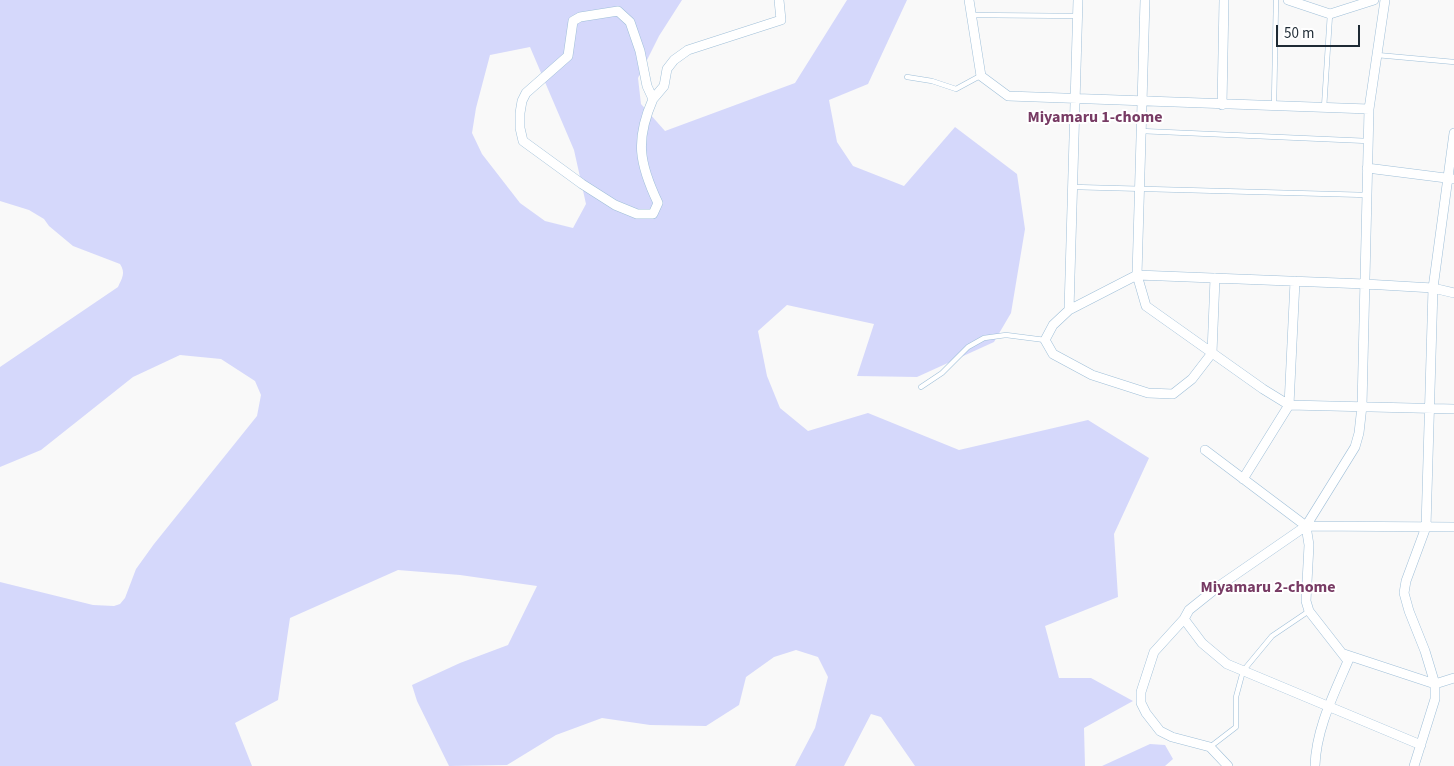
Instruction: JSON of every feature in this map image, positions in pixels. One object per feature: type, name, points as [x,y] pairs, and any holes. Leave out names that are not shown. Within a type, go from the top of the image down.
[{"type":"street","points":[[654,99],[646,86],[640,51],[630,22],[618,11],[580,17],[573,21],[568,56],[526,93],[522,101],[520,128],[523,142],[615,205],[637,214],[653,214],[658,203],[645,171],[640,151],[646,116],[654,99],[664,86],[668,69],[674,60],[688,50],[781,20],[779,0]]},
{"type":"street","points":[[968,0],[981,76],[1008,96],[1369,109]]},
{"type":"street","points":[[1069,310],[1078,0]]},
{"type":"street","points":[[1145,0],[1137,275],[1146,306],[1263,389],[1289,405],[1454,410]]},
{"type":"street","points":[[1222,105],[1224,0]]},
{"type":"street","points":[[1288,0],[1330,14],[1374,0]]},
{"type":"street","points":[[1227,766],[1210,747],[1172,737],[1160,731],[1141,703],[1141,692],[1154,652],[1190,610],[1218,586],[1306,526],[1355,448],[1362,406],[1369,109],[1385,0]]},
{"type":"street","points":[[1414,766],[1435,699],[1436,684],[1404,593],[1406,581],[1426,527],[1432,288],[1451,179],[1454,133]]},
{"type":"street","points":[[1368,168],[1451,179]]},
{"type":"street","points":[[1215,278],[1212,353],[1192,380],[1173,394],[1148,393],[1092,375],[1053,354],[1045,340],[1053,325],[1069,310],[1137,275],[1295,281],[1365,284],[1432,288],[1454,293]]},
{"type":"street","points":[[1243,478],[1289,405],[1295,281]]},
{"type":"street","points":[[1205,450],[1306,526],[1454,527]]},
{"type":"street","points":[[1306,526],[1309,545],[1306,601],[1309,611],[1348,661],[1329,707],[1316,746],[1315,766]]},
{"type":"street","points":[[1184,619],[1202,643],[1227,664],[1422,745]]},
{"type":"street","points":[[1344,654],[1436,684],[1454,678]]},
{"type":"lane","points":[[1274,106],[1276,0]]},
{"type":"lane","points":[[1324,108],[1330,14]]},
{"type":"lane","points":[[971,15],[1077,16]]},
{"type":"lane","points":[[1377,55],[1454,62]]},
{"type":"lane","points":[[906,78],[932,81],[956,89],[981,76]]},
{"type":"lane","points":[[1141,131],[1368,140]]},
{"type":"lane","points":[[1073,187],[1367,195]]},
{"type":"lane","points":[[921,387],[942,373],[968,347],[984,338],[1006,335],[1045,340]]},
{"type":"lane","points":[[1210,747],[1236,727],[1236,697],[1243,670],[1272,636],[1309,611]]},
{"type":"shaded area","points":[[0,0],[682,0],[659,36],[638,78],[641,104],[665,131],[795,83],[847,0],[907,0],[868,84],[829,100],[837,142],[853,166],[904,186],[955,127],[1017,174],[1025,229],[1011,313],[994,342],[917,377],[857,376],[874,324],[787,305],[758,331],[767,376],[780,408],[808,431],[868,413],[959,450],[1088,420],[1149,458],[1114,534],[1118,597],[1045,626],[1059,678],[1091,678],[1133,701],[1084,728],[1085,766],[915,766],[881,717],[871,714],[844,766],[795,766],[815,728],[828,677],[818,657],[796,650],[774,657],[746,677],[739,705],[706,726],[650,725],[602,718],[556,735],[507,765],[449,766],[417,701],[412,685],[460,663],[508,645],[537,586],[460,575],[398,570],[290,618],[278,700],[235,723],[252,766],[0,766],[0,582],[93,605],[114,606],[120,604],[125,598],[136,569],[154,544],[257,416],[261,395],[255,381],[221,359],[180,355],[133,377],[41,450],[0,467],[0,367],[118,287],[123,273],[120,264],[73,246],[49,226],[44,219],[29,210],[0,201]],"holes":[[[530,47],[574,150],[586,204],[573,228],[545,221],[520,203],[482,154],[472,133],[476,108],[490,55]]]},
{"type":"shaded area","points":[[1150,744],[1165,745],[1173,759],[1165,766],[1102,766]]},
{"type":"district","name":"Miyamaru 1-chome","points":[[1095,118]]},
{"type":"district","name":"Miyamaru 2-chome","points":[[1268,588]]}]
